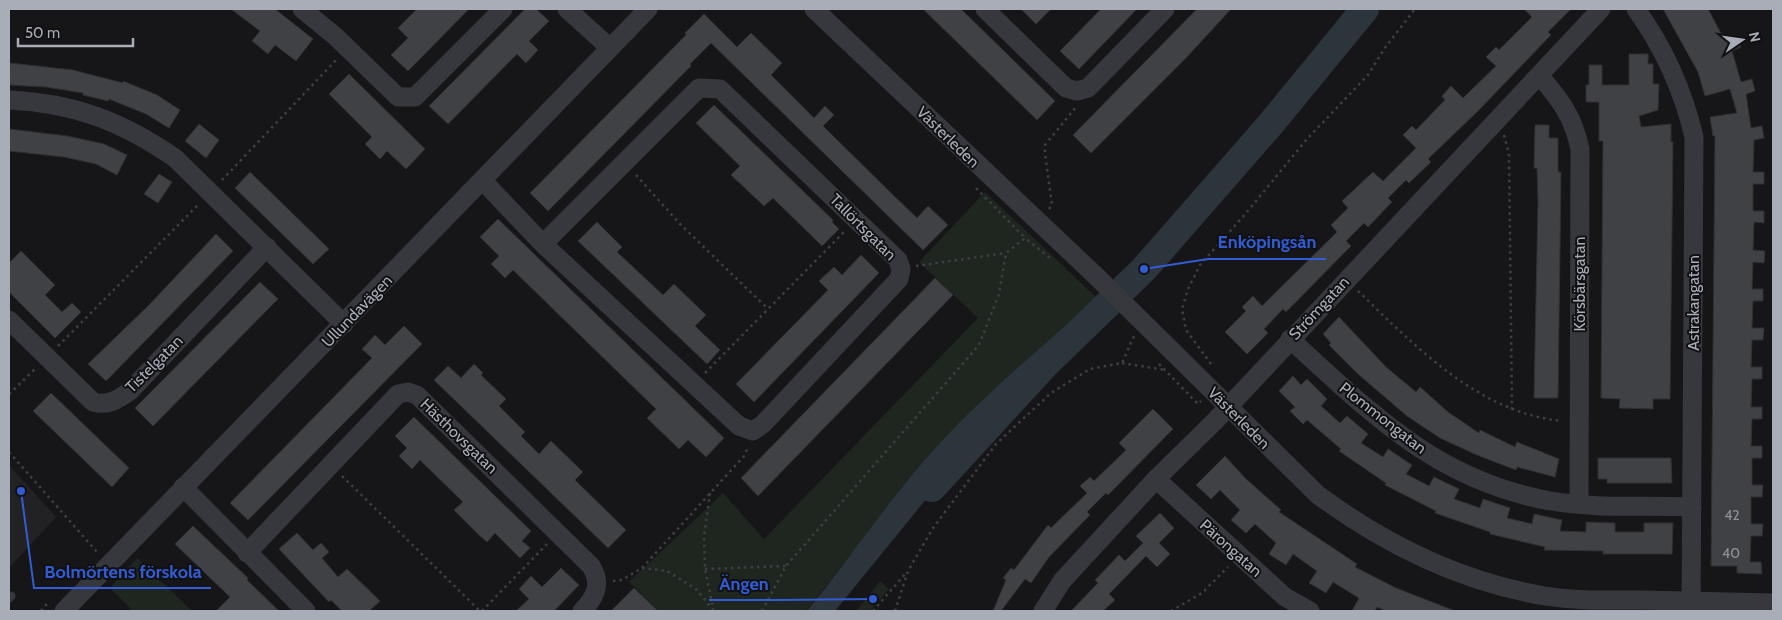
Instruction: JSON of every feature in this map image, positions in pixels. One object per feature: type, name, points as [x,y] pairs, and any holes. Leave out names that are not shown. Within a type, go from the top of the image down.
[{"type":"street","points":[[302,9],[335,36],[398,97],[406,98],[414,97],[503,9]]},
{"type":"street","points":[[567,9],[610,48]]},
{"type":"street","name":"Ullundavägen","points":[[64,611],[648,9]]},
{"type":"street","name":"Västerleden","points":[[814,9],[1097,277],[1318,495],[1383,539],[1452,571],[1500,586],[1546,596],[1691,606],[1773,604]]},
{"type":"street","points":[[985,9],[1066,88],[1077,91],[1088,88],[1165,9]]},
{"type":"street","name":"Strömgatan","points":[[1043,611],[1062,581],[1156,479],[1228,407],[1601,9]]},
{"type":"street","name":"Astrakangatan","points":[[1636,9],[1677,77],[1694,137],[1691,606]]},
{"type":"street","name":"Körsbärsgatan","points":[[1540,76],[1567,109],[1576,130],[1580,149],[1578,504]]},
{"type":"street","name":"Tallörtsgatan","points":[[543,244],[699,88],[720,89],[898,260],[901,269],[898,279],[763,424],[753,431]]},
{"type":"street","points":[[9,100],[42,102],[78,109],[110,121],[146,138],[175,158],[344,324]]},
{"type":"street","points":[[483,181],[543,244],[739,426],[753,431]]},
{"type":"street","name":"Tistelgatan","points":[[9,320],[93,402],[104,404],[114,402],[130,390],[267,247]]},
{"type":"street","name":"Plommongatan","points":[[1290,339],[1372,414],[1413,446],[1487,483],[1521,494],[1578,504],[1692,507]]},
{"type":"street","name":"Hästhovsgatan","points":[[247,552],[398,394],[408,392],[417,395],[591,566],[596,574],[597,584]]},
{"type":"street","name":"Pärongatan","points":[[1156,479],[1239,554],[1285,604],[1310,611]]},
{"type":"street","points":[[183,487],[306,611]]},
{"type":"street","points":[[582,611],[592,601],[596,593],[597,584]]},
{"type":"path","points":[[1214,368],[1194,342],[1184,322],[1182,309],[1188,289],[1200,265],[1248,212],[1295,153],[1368,75],[1384,49],[1415,9]]},
{"type":"path","points":[[901,269],[930,263],[1006,253],[1025,238],[1052,205],[1045,145],[1076,107],[1077,91]]},
{"type":"path","points":[[1496,122],[1506,139],[1509,154],[1512,410]]},
{"type":"path","points":[[624,162],[681,226],[768,309]]},
{"type":"path","points":[[694,384],[856,219]]},
{"type":"path","points":[[1025,238],[1054,261]]},
{"type":"path","points":[[762,611],[786,566],[979,345],[999,294],[1006,253]]},
{"type":"path","points":[[1346,280],[1418,350],[1481,393],[1512,410],[1536,418],[1579,423]]},
{"type":"path","points":[[1122,363],[1134,335],[1140,342]]},
{"type":"path","points":[[9,394],[47,357]]},
{"type":"path","points":[[873,611],[908,571],[933,528],[996,444],[1051,393],[1090,369],[1122,363],[1164,370]]},
{"type":"path","points":[[1158,363],[1198,404],[1212,391]]},
{"type":"path","points":[[597,584],[622,580],[642,568],[745,455],[753,431]]},
{"type":"path","points":[[9,452],[98,552]]},
{"type":"path","points":[[331,465],[481,611],[557,533]]},
{"type":"path","points":[[711,491],[704,536],[705,569],[714,609]]},
{"type":"path","points":[[1171,611],[1202,593],[1217,580],[1239,554]]},
{"type":"path","points":[[705,569],[786,566]]},
{"type":"path","points":[[642,568],[667,571],[696,589],[714,609]]},
{"type":"path","points":[[895,611],[908,571]]},
{"type":"shaded area","points":[[985,192],[1097,298],[968,424],[889,508],[806,611],[659,611],[629,582],[723,493],[764,539],[978,318],[919,262]]},
{"type":"shaded area","points":[[1091,303],[1103,314],[1003,405],[835,611],[807,611],[893,499],[942,441],[1004,380]]},
{"type":"shaded area","points":[[9,465],[56,517],[9,568]]},
{"type":"shaded area","points":[[137,558],[192,611],[133,611],[110,588]]},
{"type":"shaded area","points":[[880,581],[889,589],[870,611],[857,610]]},
{"type":"building","points":[[231,9],[275,9],[313,39],[296,61],[275,45],[268,54],[252,41],[260,31]]},
{"type":"building","points":[[417,9],[469,9],[408,71],[391,55],[408,38],[398,28]]},
{"type":"building","points":[[525,9],[536,9],[549,21],[529,41],[538,50],[526,63],[517,54],[448,124],[429,106]]},
{"type":"building","points":[[923,9],[961,9],[1055,101],[1037,120]]},
{"type":"building","points":[[1021,9],[1051,9],[1036,24]]},
{"type":"building","points":[[1101,9],[1137,9],[1079,69],[1060,51]]},
{"type":"building","points":[[1197,9],[1231,9],[1186,58],[1091,153],[1073,135]]},
{"type":"building","points":[[1524,9],[1571,9],[1548,32],[1551,35],[1478,111],[1428,159],[1431,162],[1409,183],[1406,180],[1388,198],[1392,202],[1368,227],[1364,223],[1346,241],[1351,246],[1286,312],[1283,309],[1264,329],[1268,333],[1247,354],[1225,332],[1246,311],[1242,307],[1253,296],[1262,306],[1337,232],[1331,225],[1348,208],[1342,201],[1373,172],[1383,181],[1416,148],[1403,135],[1412,126],[1416,130],[1445,100],[1442,96],[1451,86],[1463,98],[1496,66],[1486,57],[1496,47],[1499,50],[1532,17]]},
{"type":"building","points":[[1663,9],[1708,9],[1725,41],[1735,36],[1741,47],[1732,51],[1741,82],[1752,79],[1755,91],[1746,94],[1751,128],[1762,126],[1764,138],[1754,140],[1753,172],[1764,172],[1764,184],[1753,184],[1753,211],[1764,211],[1764,223],[1754,222],[1753,250],[1765,251],[1764,263],[1753,262],[1752,289],[1763,289],[1763,301],[1753,301],[1752,328],[1764,328],[1763,340],[1752,340],[1751,367],[1762,367],[1762,379],[1752,379],[1751,407],[1762,407],[1762,419],[1752,419],[1751,446],[1762,446],[1762,458],[1752,458],[1752,485],[1763,485],[1762,497],[1751,497],[1751,524],[1763,524],[1762,536],[1751,536],[1750,562],[1761,562],[1762,574],[1737,573],[1737,566],[1711,566],[1715,136],[1713,136],[1710,117],[1737,113],[1730,89],[1705,96],[1698,72]]},
{"type":"building","points":[[704,14],[737,47],[751,33],[782,63],[771,75],[814,118],[825,106],[834,115],[823,126],[890,192],[917,218],[928,206],[948,225],[923,250],[711,43],[690,64],[691,66],[548,211],[530,193],[686,35],[685,33]]},
{"type":"building","points":[[1629,54],[1648,54],[1648,64],[1653,64],[1653,84],[1659,84],[1658,110],[1639,116],[1641,127],[1671,124],[1671,142],[1673,142],[1670,399],[1653,399],[1653,409],[1619,408],[1620,399],[1601,398],[1603,141],[1599,141],[1599,102],[1586,102],[1586,85],[1589,85],[1589,65],[1602,65],[1602,85],[1629,85]]},
{"type":"building","points":[[10,63],[73,70],[123,83],[123,81],[157,95],[180,110],[169,128],[146,114],[109,99],[108,101],[83,95],[83,93],[46,87],[9,85]]},
{"type":"building","points":[[349,74],[425,149],[406,169],[387,151],[380,159],[365,144],[372,137],[329,94]]},
{"type":"building","points":[[714,105],[833,220],[832,222],[839,229],[822,246],[773,198],[764,206],[731,175],[740,166],[696,123]]},
{"type":"building","points":[[199,124],[219,140],[206,158],[185,141]]},
{"type":"building","points":[[1535,125],[1549,125],[1549,138],[1558,138],[1558,172],[1561,172],[1558,398],[1534,398],[1538,201],[1537,168],[1534,168]]},
{"type":"building","points":[[9,129],[67,136],[104,144],[127,155],[117,175],[96,164],[64,157],[9,151]]},
{"type":"building","points":[[250,172],[329,249],[313,264],[235,188]]},
{"type":"building","points":[[159,174],[172,182],[158,203],[144,194]]},
{"type":"building","points":[[498,219],[724,438],[706,457],[688,440],[679,449],[647,418],[656,409],[513,270],[505,278],[491,264],[499,256],[480,237]]},
{"type":"building","points":[[597,222],[622,247],[617,252],[663,295],[674,284],[706,315],[695,326],[720,350],[707,364],[578,241]]},
{"type":"building","points":[[216,234],[233,251],[106,381],[88,364],[149,305]]},
{"type":"building","points":[[21,251],[55,285],[45,295],[62,312],[72,303],[81,312],[55,338],[9,292],[9,263]]},
{"type":"building","points":[[861,255],[879,273],[754,402],[736,384],[828,290],[819,281],[834,267],[842,275]]},
{"type":"building","points":[[935,278],[953,295],[758,496],[741,478]]},
{"type":"building","points":[[260,282],[278,299],[153,426],[135,408]]},
{"type":"building","points":[[1339,317],[1386,367],[1416,392],[1420,387],[1448,412],[1479,433],[1480,430],[1515,447],[1517,442],[1559,459],[1555,477],[1517,467],[1516,470],[1477,455],[1440,438],[1407,416],[1358,374],[1329,345],[1331,343],[1323,334]]},
{"type":"building","points":[[404,326],[422,344],[248,520],[230,503],[372,358],[362,349],[375,335],[385,345]]},
{"type":"building","points":[[474,364],[483,373],[481,375],[506,399],[499,406],[525,432],[521,436],[539,454],[551,441],[583,472],[575,480],[626,530],[608,548],[434,380],[448,366],[461,378]]},
{"type":"building","points":[[1293,376],[1301,385],[1307,379],[1327,399],[1321,406],[1340,423],[1347,416],[1368,434],[1361,443],[1383,457],[1388,449],[1412,465],[1406,474],[1429,486],[1434,477],[1459,489],[1454,499],[1480,508],[1483,499],[1510,508],[1507,518],[1532,524],[1534,514],[1562,520],[1560,531],[1586,532],[1586,522],[1615,523],[1615,532],[1644,532],[1644,523],[1673,523],[1672,554],[1603,554],[1603,551],[1544,550],[1545,547],[1490,534],[1490,532],[1435,513],[1436,511],[1385,485],[1386,483],[1339,451],[1341,449],[1307,420],[1303,424],[1290,411],[1295,407],[1279,391]]},
{"type":"building","points":[[51,393],[129,468],[112,487],[33,411]]},
{"type":"building","points":[[1153,409],[1173,429],[1108,495],[1106,493],[1087,512],[1090,515],[1049,557],[1031,583],[1025,579],[1001,611],[993,611],[1006,580],[1003,578],[1011,568],[1014,570],[1048,525],[1051,528],[1087,493],[1080,486],[1090,477],[1094,481],[1126,450],[1119,443]]},
{"type":"building","points":[[414,417],[531,531],[522,541],[530,548],[520,558],[495,533],[487,542],[479,535],[454,510],[463,502],[420,460],[412,469],[399,456],[407,448],[395,436]]},
{"type":"building","points":[[1225,456],[1245,478],[1281,510],[1279,512],[1357,564],[1355,567],[1396,588],[1455,611],[1386,611],[1377,607],[1375,611],[1352,611],[1359,598],[1333,582],[1326,593],[1309,583],[1317,571],[1293,554],[1286,565],[1269,554],[1276,543],[1255,524],[1246,533],[1231,520],[1240,510],[1220,490],[1211,499],[1196,485]]},
{"type":"building","points":[[1598,458],[1671,458],[1672,483],[1607,483],[1607,479],[1598,479]]},
{"type":"building","points":[[1160,513],[1174,528],[1159,543],[1170,554],[1157,567],[1146,556],[1109,594],[1115,600],[1103,611],[1071,611],[1098,583],[1095,580],[1119,555],[1125,561],[1143,543],[1136,536]]},
{"type":"building","points":[[193,526],[248,578],[247,580],[279,611],[216,611],[230,597],[175,544]]},
{"type":"building","points":[[297,533],[313,550],[321,543],[329,552],[322,558],[338,577],[347,569],[380,601],[369,611],[342,611],[331,600],[329,602],[279,549]]},
{"type":"building","points":[[561,568],[579,585],[554,611],[516,611],[529,599],[519,589],[531,576],[542,587]]},
{"type":"building","points":[[634,588],[658,611],[611,611]]},
{"type":"waterway","points":[[932,488],[1044,366],[1144,269],[1269,126],[1365,9]]},
{"type":"place","name":"Enköpingsån","points":[[1144,269]]},
{"type":"place","name":"Bolmörtens förskola","points":[[21,491]]},
{"type":"place","name":"Ängen","points":[[873,599]]}]
